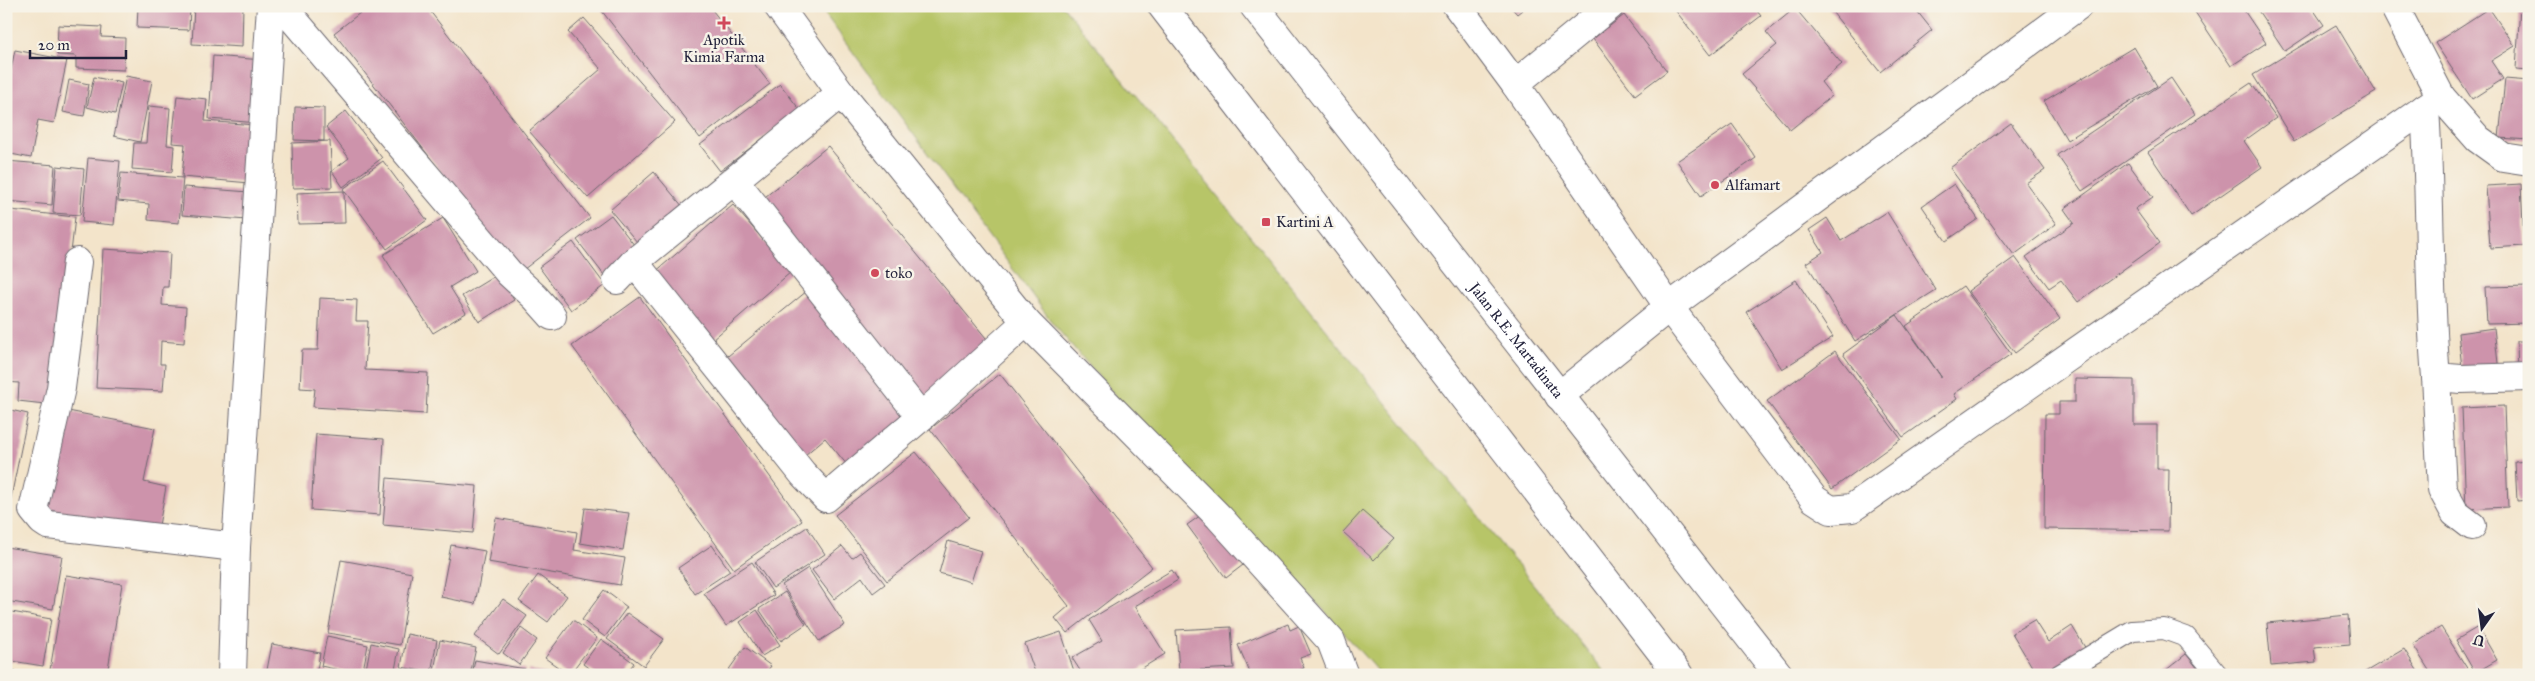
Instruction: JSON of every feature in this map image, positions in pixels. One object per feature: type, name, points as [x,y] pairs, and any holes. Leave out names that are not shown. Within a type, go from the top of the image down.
[{"type":"main road","points":[[232,675],[236,547],[271,6]]},
{"type":"main road","points":[[282,6],[509,273],[552,316]]},
{"type":"main road","points":[[778,6],[841,93],[1026,322],[1219,517],[1331,641],[1344,675]]},
{"type":"main road","points":[[1162,6],[1679,675]]},
{"type":"main road","name":"Jalan R.E. Martadinata","points":[[1254,6],[1779,675]]},
{"type":"main road","points":[[1457,6],[1515,84],[1669,308],[1814,499],[1832,510],[1852,508],[2433,103]]},
{"type":"main road","points":[[1515,84],[1610,6]]},
{"type":"main road","points":[[1559,396],[1669,308],[2078,6]]},
{"type":"main road","points":[[2400,8],[2433,103],[2429,168],[2431,320],[2442,489],[2455,513],[2472,526]]},
{"type":"main road","points":[[841,93],[626,271],[826,498],[921,417],[1026,322]]},
{"type":"main road","points":[[2433,103],[2502,157],[2529,161]]},
{"type":"main road","points":[[735,181],[921,417]]},
{"type":"main road","points":[[77,262],[61,388],[33,510],[48,525],[236,547]]},
{"type":"main road","points":[[2436,376],[2462,379],[2529,377]]},
{"type":"lane","points":[[2059,675],[2132,631],[2164,629],[2186,637],[2218,675]]},
{"type":"green space","points":[[819,6],[1063,6],[1607,675],[1385,675],[1379,673],[1322,608],[1133,416],[1054,325]]},
{"type":"building","points":[[138,6],[190,6],[189,30],[137,28]]},
{"type":"building","points":[[194,6],[243,6],[242,47],[192,44]]},
{"type":"building","points":[[369,6],[426,6],[590,218],[519,273],[334,33]]},
{"type":"building","points":[[598,6],[709,6],[770,84],[700,138]]},
{"type":"building","points":[[1510,6],[1527,6],[1517,14]]},
{"type":"building","points":[[1672,6],[1753,6],[1761,16],[1710,55]]},
{"type":"building","points":[[1831,6],[1913,6],[1932,30],[1880,72],[1829,8]]},
{"type":"building","points":[[2191,6],[2241,6],[2266,43],[2231,66]]},
{"type":"building","points":[[2255,6],[2311,6],[2324,25],[2285,51]]},
{"type":"building","points":[[2520,6],[2529,6],[2529,70],[2516,69]]},
{"type":"building","points":[[1795,8],[1842,64],[1821,82],[1832,96],[1790,130],[1742,74],[1777,45],[1766,32]]},
{"type":"building","points":[[2489,8],[2515,46],[2491,61],[2503,79],[2472,99],[2435,43]]},
{"type":"building","points":[[1624,15],[1667,71],[1635,95],[1593,39]]},
{"type":"building","points":[[584,18],[675,122],[588,198],[529,131],[601,69],[568,32]]},
{"type":"building","points":[[58,25],[102,27],[101,37],[125,38],[124,70],[76,68],[76,56],[57,55]]},
{"type":"building","points":[[2336,25],[2376,92],[2294,142],[2253,75]]},
{"type":"building","points":[[2134,47],[2157,86],[2067,140],[2044,101]]},
{"type":"building","points":[[15,50],[67,60],[54,123],[38,120],[31,158],[6,153],[6,93]]},
{"type":"building","points":[[213,56],[263,60],[259,123],[209,119]]},
{"type":"building","points":[[126,76],[152,81],[140,142],[114,136]]},
{"type":"building","points":[[94,77],[122,83],[115,114],[87,107]]},
{"type":"building","points":[[2171,78],[2195,114],[2082,191],[2057,155]]},
{"type":"building","points":[[2505,79],[2529,81],[2529,140],[2499,138]]},
{"type":"building","points":[[69,80],[89,84],[84,116],[63,112]]},
{"type":"building","points":[[2251,83],[2276,118],[2244,141],[2262,167],[2191,216],[2148,152]]},
{"type":"building","points":[[780,84],[800,110],[720,171],[700,145]]},
{"type":"building","points":[[177,96],[207,99],[205,121],[255,125],[250,183],[182,177],[185,144],[172,143]]},
{"type":"building","points":[[149,106],[170,108],[167,145],[174,146],[172,172],[132,169],[134,143],[146,143]]},
{"type":"building","points":[[295,107],[324,108],[324,141],[294,140]]},
{"type":"building","points":[[346,111],[382,158],[343,187],[332,171],[349,158],[326,127]]},
{"type":"building","points":[[2011,123],[2045,170],[2026,183],[2056,224],[2014,255],[1950,168]]},
{"type":"building","points":[[1732,124],[1756,158],[1701,196],[1677,161]]},
{"type":"building","points":[[330,141],[332,187],[293,188],[292,143]]},
{"type":"building","name":"toko","points":[[828,146],[991,344],[922,399],[760,201]]},
{"type":"building","points":[[88,158],[120,161],[114,225],[82,222]]},
{"type":"building","points":[[6,161],[55,165],[52,205],[6,201]]},
{"type":"building","points":[[383,161],[427,220],[387,249],[343,189]]},
{"type":"building","points":[[2128,163],[2153,197],[2135,209],[2160,243],[2078,302],[2061,280],[2049,288],[2026,257],[2074,223],[2064,209]]},
{"type":"building","points":[[57,166],[84,169],[80,215],[53,213]]},
{"type":"building","points":[[654,172],[688,213],[643,249],[610,210]]},
{"type":"building","points":[[121,173],[183,178],[179,223],[148,220],[149,204],[118,201]]},
{"type":"building","points":[[1954,184],[1978,219],[1946,241],[1922,206]]},
{"type":"building","points":[[2521,184],[2524,246],[2490,248],[2486,186]]},
{"type":"building","points":[[184,187],[249,192],[247,220],[182,215]]},
{"type":"building","points":[[344,191],[345,223],[298,224],[297,193]]},
{"type":"building","points":[[733,205],[791,272],[712,340],[654,273]]},
{"type":"building","points":[[11,210],[75,217],[54,405],[18,401],[19,383],[6,382],[6,250]]},
{"type":"building","points":[[1887,212],[1936,290],[1855,341],[1806,263],[1823,252],[1809,230],[1827,218],[1841,241]]},
{"type":"building","points":[[611,215],[638,250],[604,275],[577,240]]},
{"type":"building","points":[[443,218],[476,271],[450,287],[466,313],[433,333],[383,255]]},
{"type":"building","points":[[573,242],[605,285],[571,310],[539,267]]},
{"type":"building","points":[[103,249],[170,253],[168,287],[163,287],[162,305],[186,307],[184,343],[161,341],[160,364],[165,364],[163,391],[96,388]]},
{"type":"building","points":[[2015,257],[2060,319],[2015,353],[1968,291]]},
{"type":"building","points":[[498,274],[514,300],[479,322],[462,296]]},
{"type":"building","points":[[1796,280],[1833,337],[1782,369],[1746,312]]},
{"type":"building","points":[[1963,286],[2011,354],[1954,394],[1957,399],[1903,437],[1843,354],[1897,315],[1942,378],[1906,326]]},
{"type":"building","points":[[2529,286],[2529,323],[2487,324],[2485,287]]},
{"type":"building","points":[[807,291],[911,414],[848,466],[825,438],[798,461],[717,365]]},
{"type":"building","points":[[640,297],[802,521],[734,569],[572,346]]},
{"type":"building","points":[[320,298],[357,300],[356,321],[368,321],[365,370],[428,373],[426,414],[313,407],[315,389],[300,388],[302,350],[318,350]]},
{"type":"building","points":[[2494,328],[2499,372],[2463,376],[2458,333]]},
{"type":"building","points":[[2517,341],[2529,341],[2529,374],[2518,375]]},
{"type":"building","points":[[1835,351],[1901,439],[1832,489],[1767,401]]},
{"type":"building","points":[[1000,374],[1152,567],[1067,633],[1055,618],[1069,606],[930,429]]},
{"type":"building","points":[[2075,379],[2134,380],[2134,425],[2157,425],[2157,469],[2169,469],[2168,531],[2044,529],[2045,414],[2059,414],[2059,402],[2075,402]]},
{"type":"building","points":[[2504,406],[2508,507],[2466,509],[2462,408]]},
{"type":"building","points":[[6,409],[28,414],[7,517],[6,517]]},
{"type":"building","points":[[58,409],[155,428],[144,482],[166,487],[158,531],[38,508]]},
{"type":"building","points":[[316,434],[384,439],[380,515],[311,510]]},
{"type":"building","points":[[916,452],[969,517],[887,581],[835,515]]},
{"type":"building","points":[[2529,461],[2529,500],[2517,501],[2515,462]]},
{"type":"building","points":[[387,478],[477,486],[473,533],[383,525]]},
{"type":"building","points":[[585,508],[629,513],[623,550],[580,543]]},
{"type":"building","points":[[1362,511],[1394,539],[1374,560],[1343,532]]},
{"type":"building","points":[[1204,513],[1243,565],[1226,578],[1187,525]]},
{"type":"building","points":[[496,518],[577,532],[574,550],[625,558],[620,585],[488,562]]},
{"type":"building","points":[[807,527],[825,554],[773,588],[755,562]]},
{"type":"building","points":[[948,541],[981,551],[971,582],[939,573]]},
{"type":"building","points":[[451,545],[485,551],[475,604],[441,597]]},
{"type":"building","points":[[712,545],[730,571],[695,594],[678,568]]},
{"type":"building","points":[[842,546],[852,558],[860,552],[885,584],[873,593],[862,577],[834,599],[812,570]]},
{"type":"building","points":[[6,547],[62,556],[53,609],[6,601]]},
{"type":"building","points":[[341,560],[412,573],[400,645],[328,633]]},
{"type":"building","points":[[752,562],[774,595],[726,626],[704,593]]},
{"type":"building","points":[[808,568],[845,625],[819,641],[782,585]]},
{"type":"building","points":[[1172,570],[1178,580],[1135,606],[1165,654],[1131,675],[1083,675],[1072,658],[1102,641],[1089,620]]},
{"type":"building","points":[[66,575],[122,584],[107,675],[78,675],[50,670]]},
{"type":"building","points":[[538,575],[567,596],[548,622],[519,601]]},
{"type":"building","points":[[604,590],[627,607],[605,637],[582,620]]},
{"type":"building","points":[[785,592],[806,624],[781,641],[759,609]]},
{"type":"building","points":[[503,599],[527,616],[499,654],[475,636]]},
{"type":"building","points":[[757,610],[780,645],[762,656],[740,622]]},
{"type":"building","points":[[6,611],[51,619],[43,666],[6,660]]},
{"type":"building","points":[[627,613],[664,639],[644,666],[607,639]]},
{"type":"building","points":[[2348,615],[2350,644],[2314,647],[2316,662],[2271,666],[2267,623]]},
{"type":"building","points":[[573,620],[597,638],[569,675],[545,658]]},
{"type":"building","points":[[2034,620],[2048,642],[2072,626],[2089,654],[2054,675],[2037,675],[2012,633]]},
{"type":"building","points":[[1288,624],[1290,630],[1299,626],[1311,654],[1300,658],[1304,668],[1288,675],[1251,675],[1238,645]]},
{"type":"building","points":[[1231,627],[1234,668],[1179,671],[1176,630]]},
{"type":"building","points":[[2441,627],[2470,673],[2467,675],[2432,675],[2413,645]]},
{"type":"building","points":[[2478,627],[2497,660],[2475,673],[2456,640]]},
{"type":"building","points":[[521,628],[537,640],[519,665],[503,653]]},
{"type":"building","points":[[1061,632],[1074,671],[1064,675],[1036,675],[1025,644]]},
{"type":"building","points":[[407,634],[437,640],[431,673],[401,667]]},
{"type":"building","points":[[327,636],[368,645],[362,675],[321,666]]},
{"type":"building","points":[[601,639],[634,663],[625,675],[598,675],[583,664]]},
{"type":"building","points":[[440,640],[476,648],[470,675],[433,675]]},
{"type":"building","points":[[371,643],[399,649],[394,675],[365,674]]},
{"type":"building","points":[[272,644],[320,653],[316,675],[266,675]]},
{"type":"building","points":[[745,647],[771,666],[764,675],[725,675]]},
{"type":"building","points":[[2404,649],[2420,675],[2360,675]]},
{"type":"building","points":[[2186,654],[2203,675],[2160,675]]},
{"type":"building","points":[[475,660],[525,669],[524,675],[472,675]]},
{"type":"building","points":[[6,670],[28,674],[28,675],[6,675]]},
{"type":"building","points":[[320,670],[340,674],[340,675],[319,675]]},
{"type":"building","points":[[529,670],[547,674],[547,675],[528,675]]},
{"type":"place","name":"Apotik Kimia Farma","points":[[724,23]]},
{"type":"place","name":"Alfamart","points":[[1715,185]]},
{"type":"place","name":"Kartini A","points":[[1266,222]]},
{"type":"place","name":"toko","points":[[875,273]]}]
